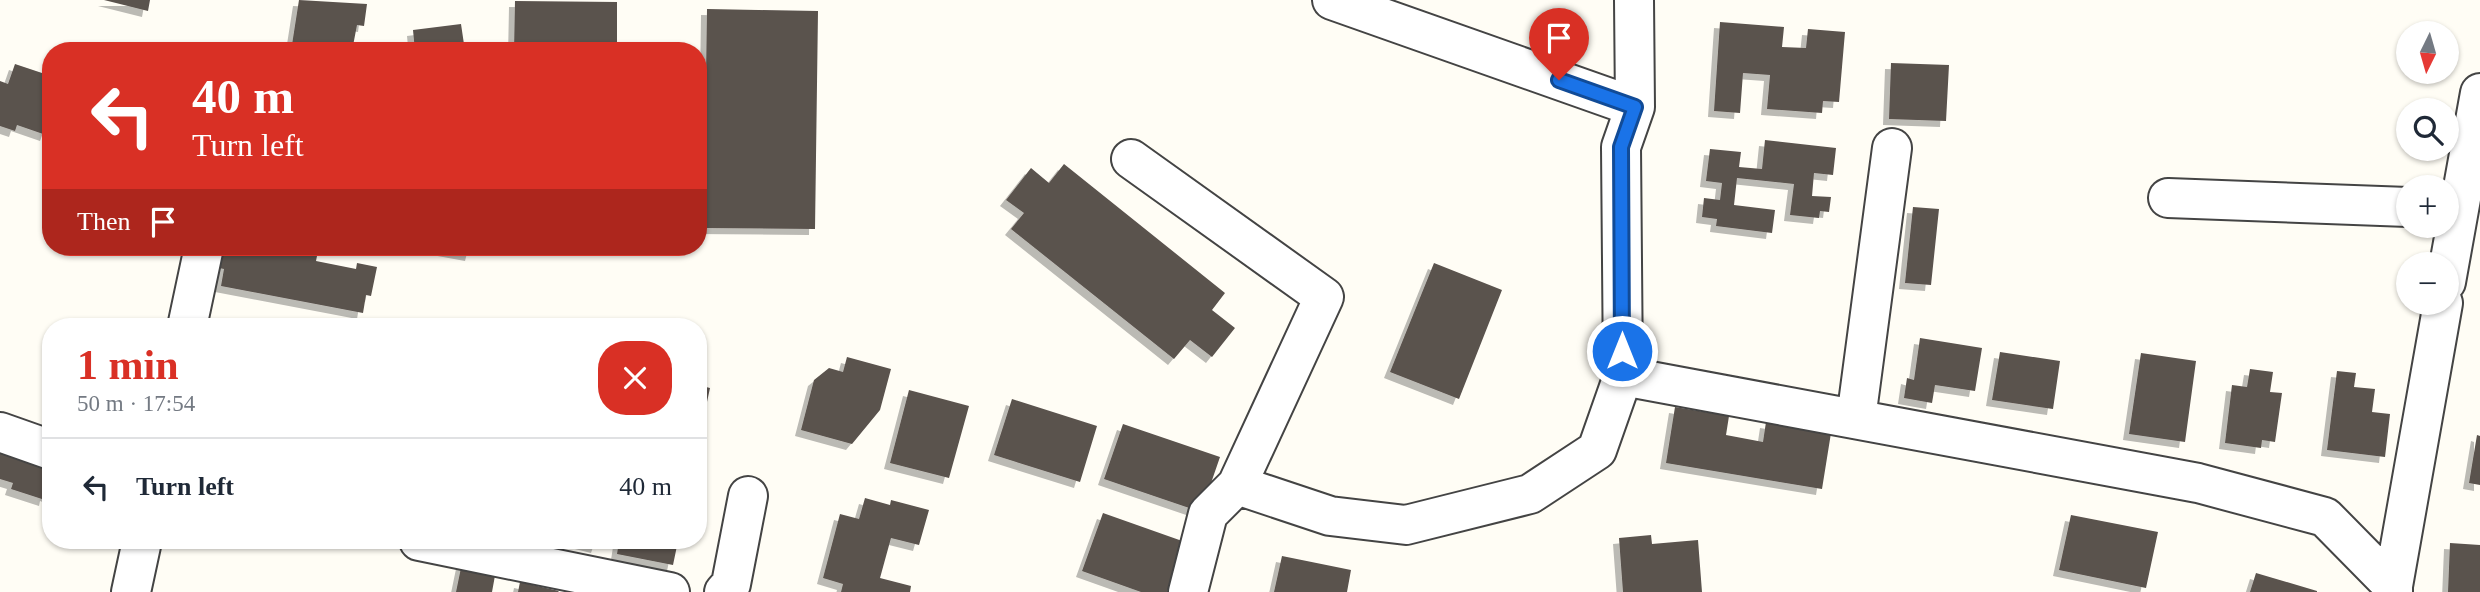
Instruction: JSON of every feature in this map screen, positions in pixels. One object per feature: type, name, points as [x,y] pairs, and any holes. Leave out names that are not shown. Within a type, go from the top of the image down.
[{"type":"street","points":[[1332,0],[1635,107]]},
{"type":"street","points":[[1237,485],[1330,516],[1406,525],[1530,495],[1597,450],[1623,376],[1621,147],[1635,107],[1634,0]]},
{"type":"street","points":[[2459,183],[2480,93]]},
{"type":"street","points":[[1856,419],[1892,148]]},
{"type":"street","points":[[1131,159],[1324,297],[1237,485],[1209,514],[1188,592]]},
{"type":"street","points":[[2168,198],[2396,207]]},
{"type":"street","points":[[189,318],[202,256]]},
{"type":"street","points":[[2393,589],[2441,315]]},
{"type":"street","points":[[1623,376],[2197,483],[2326,517],[2393,589]]},
{"type":"street","points":[[0,432],[42,447]]},
{"type":"street","points":[[724,592],[731,584],[748,496]]},
{"type":"street","points":[[131,592],[140,549]]},
{"type":"street","points":[[458,549],[670,592]]},
{"type":"building","points":[[104,0],[150,0],[148,11]]},
{"type":"building","points":[[299,0],[367,4],[364,26],[357,25],[354,42],[292,42]]},
{"type":"building","points":[[515,1],[617,2],[617,42],[514,42]]},
{"type":"building","points":[[707,9],[818,11],[815,229],[707,228]]},
{"type":"building","points":[[1720,22],[1784,27],[1782,47],[1806,48],[1808,29],[1845,32],[1839,102],[1823,101],[1822,113],[1767,109],[1770,75],[1743,73],[1740,113],[1714,111]]},
{"type":"building","points":[[461,24],[464,42],[414,42],[413,30]]},
{"type":"building","points":[[1891,63],[1949,65],[1946,121],[1889,119]]},
{"type":"building","points":[[15,64],[42,73],[42,134],[17,125],[15,131],[0,126],[0,81],[8,84]]},
{"type":"building","points":[[1765,140],[1836,148],[1833,175],[1814,173],[1812,196],[1831,197],[1829,212],[1820,211],[1819,218],[1790,215],[1794,184],[1737,178],[1734,205],[1775,210],[1772,233],[1716,226],[1717,219],[1702,217],[1704,198],[1720,200],[1722,183],[1706,181],[1710,149],[1741,152],[1739,167],[1762,169]]},
{"type":"building","points":[[1064,164],[1225,293],[1212,310],[1235,328],[1212,357],[1190,340],[1174,359],[1011,229],[1024,213],[1006,200],[1031,168],[1049,183]]},
{"type":"building","points":[[1913,207],[1939,209],[1931,285],[1905,283]]},
{"type":"building","points":[[221,256],[317,256],[316,261],[356,269],[357,263],[377,267],[371,296],[366,295],[363,313],[221,286],[224,269],[219,268]]},
{"type":"building","points":[[1434,263],[1502,290],[1459,399],[1390,372]]},
{"type":"building","points":[[1920,338],[1982,348],[1975,391],[1935,385],[1932,403],[1904,398],[1907,378],[1914,380]]},
{"type":"building","points":[[2000,352],[2060,361],[2053,409],[1992,400]]},
{"type":"building","points":[[2141,353],[2196,361],[2185,442],[2129,434]]},
{"type":"building","points":[[847,357],[891,369],[880,410],[852,444],[801,430],[814,380],[829,368],[843,372]]},
{"type":"building","points":[[2250,369],[2273,372],[2270,392],[2282,393],[2275,442],[2262,440],[2261,448],[2225,443],[2232,385],[2247,387]]},
{"type":"building","points":[[2337,371],[2356,373],[2354,387],[2375,389],[2372,412],[2390,414],[2385,457],[2327,450]]},
{"type":"building","points":[[909,390],[969,406],[949,478],[890,463]]},
{"type":"building","points":[[1012,399],[1097,426],[1080,482],[994,455]]},
{"type":"building","points":[[1675,407],[1729,416],[1726,435],[1763,442],[1766,422],[1831,433],[1822,489],[1666,463]]},
{"type":"building","points":[[1123,424],[1220,457],[1201,512],[1104,479]]},
{"type":"building","points":[[2477,435],[2480,436],[2480,485],[2469,483]]},
{"type":"building","points":[[0,439],[42,453],[42,499],[11,489],[13,483],[0,479]]},
{"type":"building","points":[[865,498],[890,505],[891,500],[929,510],[919,545],[891,538],[880,578],[911,586],[910,592],[841,592],[843,584],[823,578],[840,514],[859,519]]},
{"type":"building","points":[[1103,513],[1185,542],[1167,592],[1141,592],[1082,571]]},
{"type":"building","points":[[2071,515],[2158,532],[2146,588],[2059,570]]},
{"type":"building","points":[[1651,535],[1652,544],[1698,540],[1702,592],[1623,592],[1619,538]]},
{"type":"building","points":[[2450,543],[2480,545],[2480,592],[2448,592]]},
{"type":"building","points":[[618,549],[676,549],[673,565],[617,554]]},
{"type":"building","points":[[1282,556],[1351,570],[1347,592],[1274,592]]},
{"type":"building","points":[[462,563],[496,570],[492,592],[456,592]]},
{"type":"building","points":[[2256,573],[2317,591],[2317,592],[2250,592]]},
{"type":"building","points":[[520,582],[559,591],[518,592]]},
{"type":"route","points":[[1559,80],[1635,107],[1621,147],[1622,351]]}]
